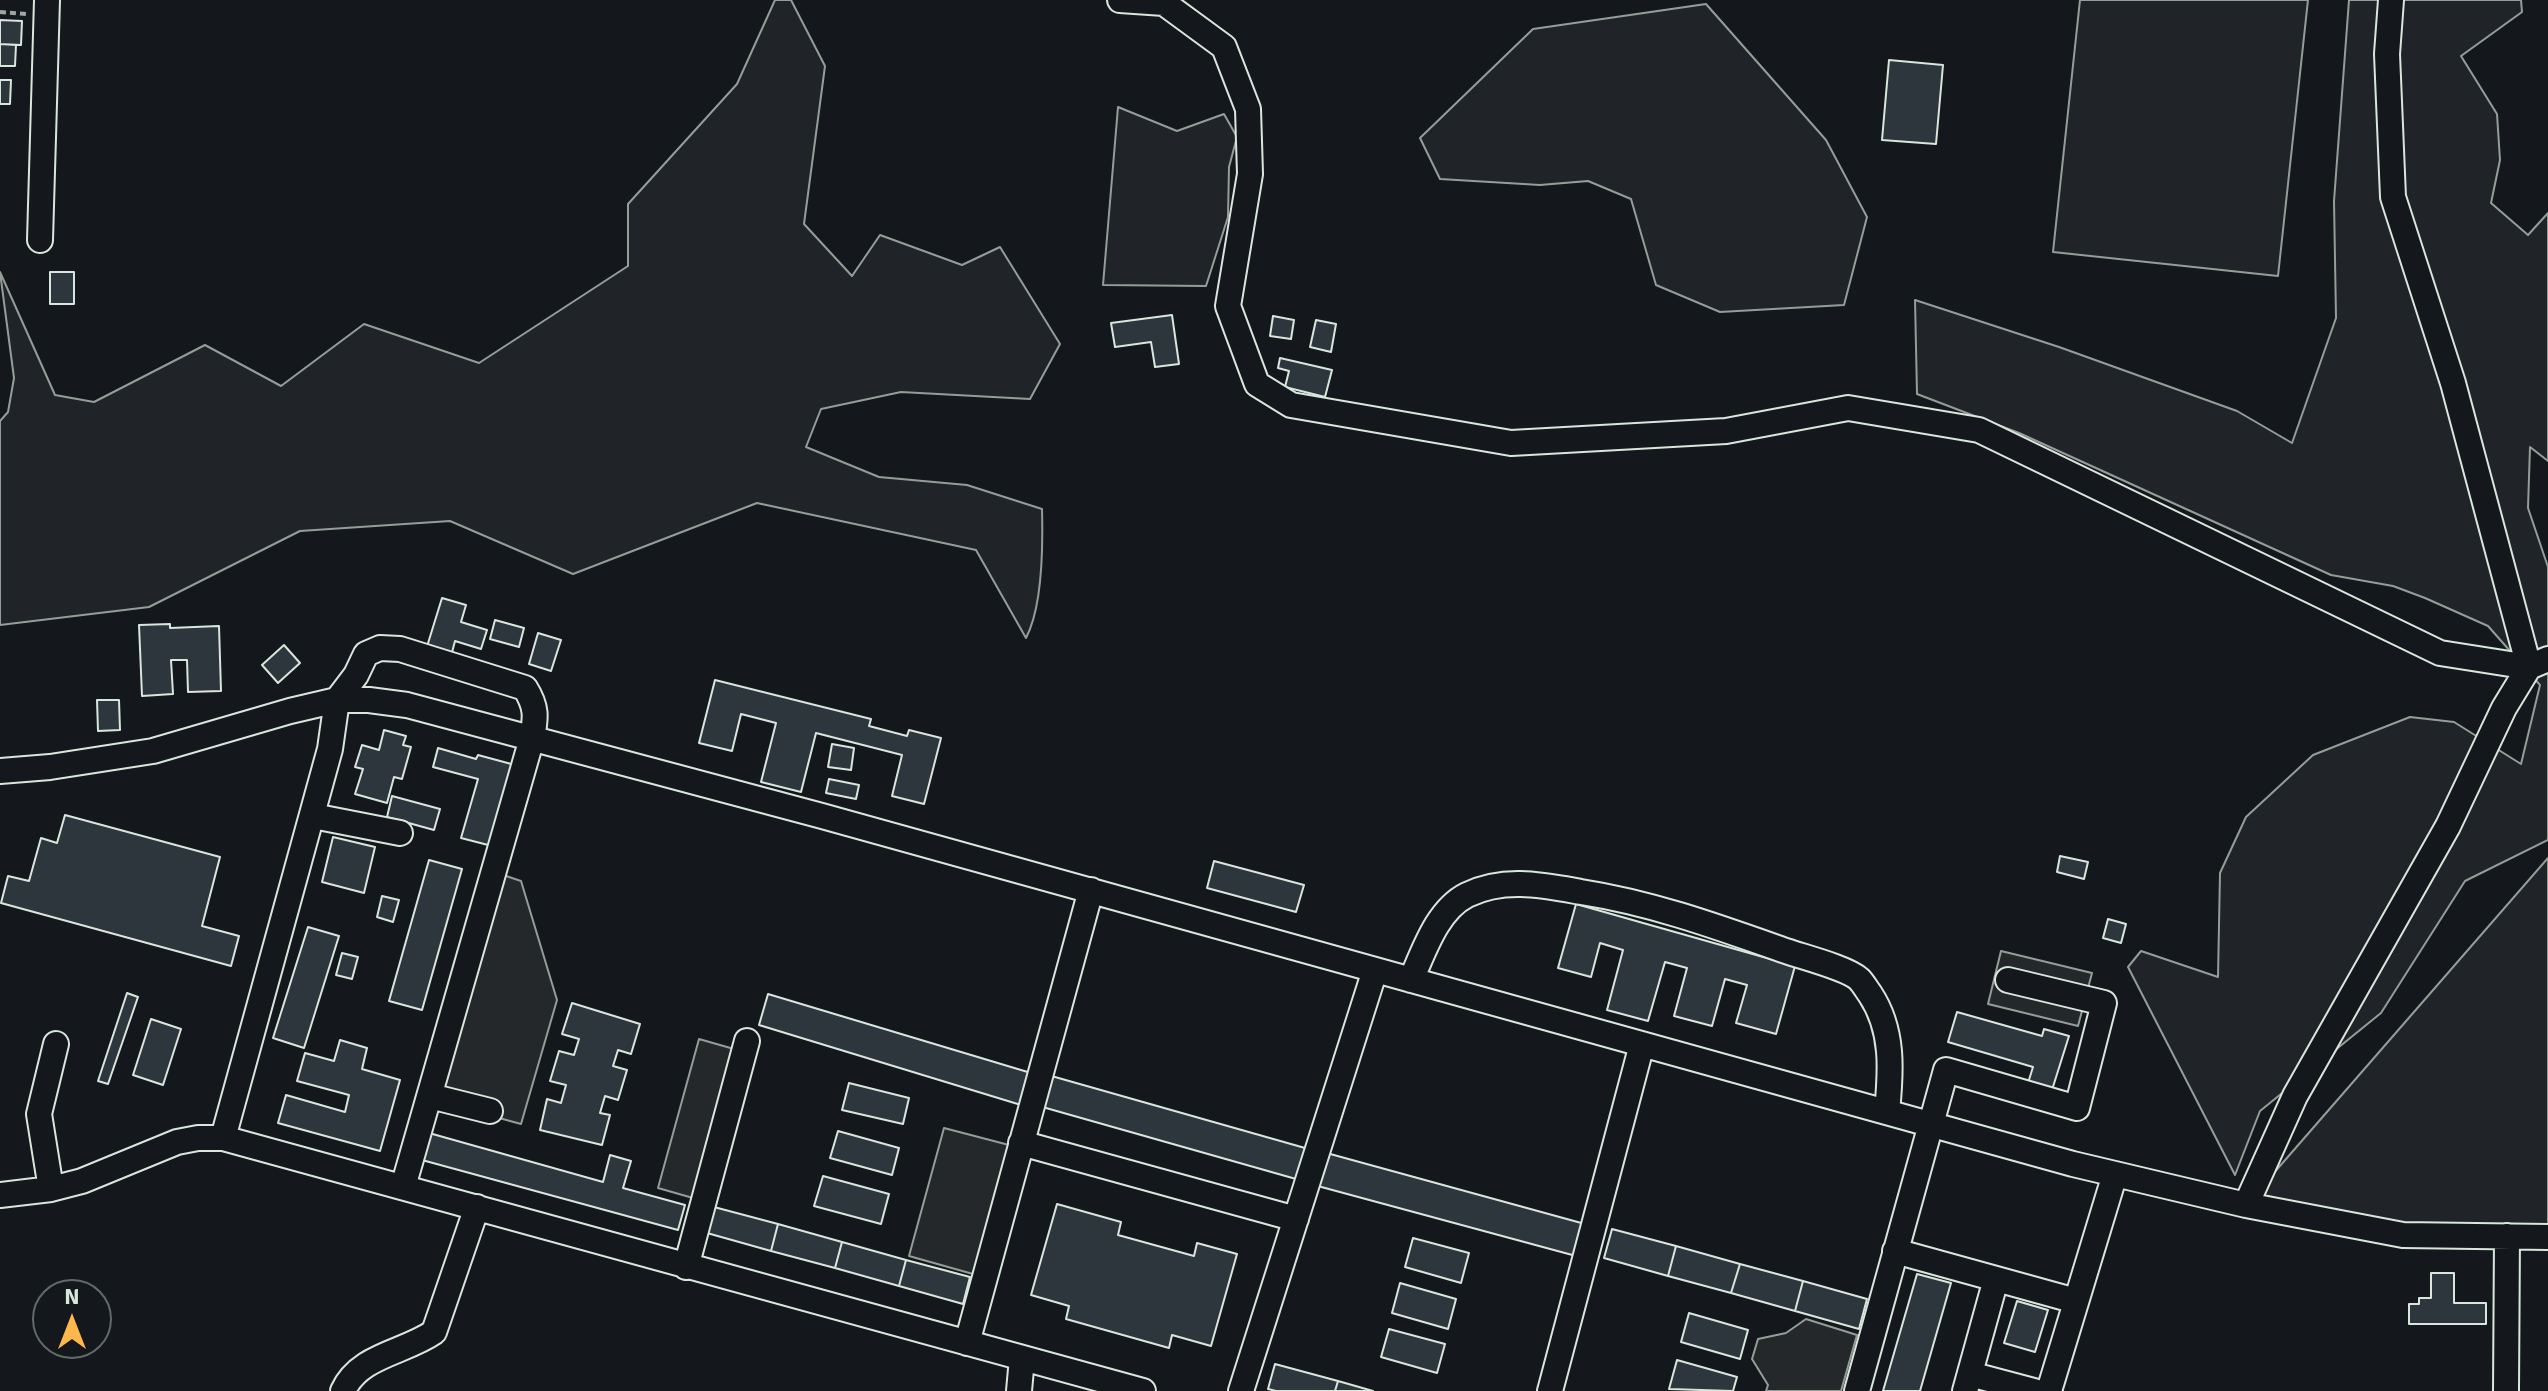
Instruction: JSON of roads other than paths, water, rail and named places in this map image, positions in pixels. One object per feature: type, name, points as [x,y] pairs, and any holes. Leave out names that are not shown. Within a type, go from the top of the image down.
[{"type":"street","points":[[40,240],[47,0]]},
{"type":"street","points":[[1120,0],[1164,3],[1224,47],[1248,109],[1250,174],[1228,306],[1257,384],[1291,405],[1511,443],[1726,431],[1848,408],[1979,430],[2440,653],[2538,663]]},
{"type":"street","points":[[2391,0],[2387,54],[2393,197],[2538,663]]},
{"type":"street","points":[[223,1138],[313,816],[330,749],[337,700],[356,675],[366,654],[380,648],[400,649],[525,688],[534,701],[536,719],[403,1187]]},
{"type":"street","points":[[2246,1205],[2295,1096],[2448,826],[2504,708],[2538,663]]},
{"type":"street","points":[[0,771],[50,767],[153,751],[337,700],[407,705],[1091,890],[2115,1174],[2246,1205],[2403,1235],[2548,1237]]},
{"type":"street","points":[[313,816],[400,833]]},
{"type":"street","points":[[1411,980],[1432,934],[1444,915],[1464,896],[1492,886],[1520,883],[1625,899],[1692,918],[1859,979],[1880,1009],[1887,1032],[1891,1067],[1887,1112]]},
{"type":"street","points":[[967,1343],[1091,890]]},
{"type":"street","points":[[1241,1391],[1375,970]]},
{"type":"street","points":[[1857,1391],[1946,1070],[2077,1108],[2104,1003],[2008,980]]},
{"type":"street","points":[[686,1267],[747,1041]]},
{"type":"street","points":[[51,1189],[39,1114],[56,1044]]},
{"type":"street","points":[[1550,1391],[1642,1044]]},
{"type":"street","points":[[430,1096],[490,1111]]},
{"type":"street","points":[[0,1195],[51,1189],[82,1181],[177,1142],[223,1138],[1143,1391]]},
{"type":"street","points":[[1021,1143],[1296,1219]]},
{"type":"street","points":[[2049,1391],[2115,1174]]},
{"type":"street","points":[[343,1391],[348,1380],[363,1365],[420,1342],[434,1332],[477,1207]]},
{"type":"street","points":[[2506,1391],[2507,1236]]},
{"type":"street","points":[[1895,1251],[2076,1301]]},
{"type":"street","points":[[1996,1279],[1968,1382],[2034,1391]]},
{"type":"street","points":[[1019,1391],[1022,1358]]}]
